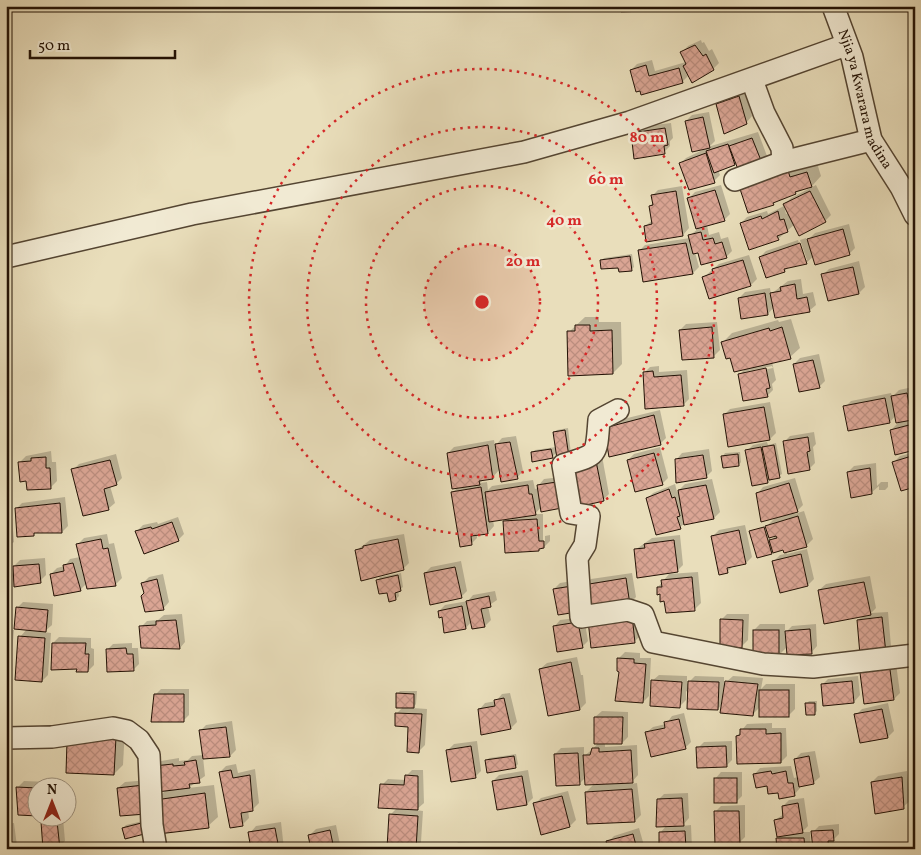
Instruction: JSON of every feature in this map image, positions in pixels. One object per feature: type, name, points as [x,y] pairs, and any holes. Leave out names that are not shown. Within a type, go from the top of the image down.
[{"type":"street","name":"Njia ya Kwarara madina","points":[[833,6],[846,46],[852,57],[871,140],[901,187],[915,215]]},
{"type":"street","points":[[6,257],[192,214],[524,152],[630,122],[846,46]]},
{"type":"street","points":[[752,80],[764,113],[782,148],[783,162]]},
{"type":"street","points":[[735,180],[783,162],[871,140]]},
{"type":"street","points":[[618,410],[599,420],[597,450],[591,456],[563,465],[571,514],[589,516],[585,545],[577,558],[581,617],[628,610],[643,615],[652,642],[763,664],[813,667],[837,666],[864,660],[915,655]]},
{"type":"street","points":[[6,738],[52,737],[113,728],[127,731],[139,740],[149,755],[152,825],[156,849]]},
{"type":"building","points":[[621,6],[643,6],[643,11],[621,12]]},
{"type":"building","points":[[695,45],[703,56],[706,54],[714,70],[692,83],[683,66],[686,64],[680,52]]},
{"type":"building","points":[[646,65],[649,76],[679,68],[683,83],[641,95],[640,91],[636,92],[630,70]]},
{"type":"building","points":[[739,96],[747,124],[724,134],[716,104]]},
{"type":"building","points":[[703,117],[710,148],[692,152],[685,121]]},
{"type":"building","points":[[665,128],[668,145],[664,146],[665,154],[634,159],[631,133]]},
{"type":"building","points":[[752,138],[762,163],[739,172],[729,146]]},
{"type":"building","points":[[728,144],[735,165],[714,173],[706,151]]},
{"type":"building","points":[[706,153],[715,183],[689,190],[679,163]]},
{"type":"building","points":[[787,167],[790,177],[807,172],[812,187],[795,192],[796,194],[773,203],[774,205],[748,213],[738,183]]},
{"type":"building","points":[[715,190],[725,221],[696,229],[687,198]]},
{"type":"building","points":[[676,191],[683,236],[646,242],[644,226],[652,224],[649,206],[653,205],[651,195]]},
{"type":"building","points":[[810,191],[826,222],[799,236],[783,204]]},
{"type":"building","points":[[778,211],[780,220],[784,219],[788,232],[777,236],[779,240],[749,250],[740,223],[761,216],[762,219]]},
{"type":"building","points":[[843,229],[850,255],[815,265],[807,239]]},
{"type":"building","points":[[701,232],[703,240],[713,238],[715,244],[722,242],[727,258],[701,265],[698,253],[693,254],[688,235]]},
{"type":"building","points":[[686,243],[693,274],[643,282],[638,250]]},
{"type":"building","points":[[800,243],[807,264],[784,269],[785,272],[766,278],[759,257]]},
{"type":"building","points":[[630,256],[632,271],[619,272],[618,268],[601,269],[600,260]]},
{"type":"building","points":[[743,260],[751,286],[709,299],[702,277],[713,273],[712,269]]},
{"type":"building","points":[[853,267],[859,294],[828,301],[821,274]]},
{"type":"building","points":[[795,284],[797,299],[807,297],[810,312],[775,318],[770,293],[781,291],[780,287]]},
{"type":"building","points":[[765,293],[768,315],[741,319],[738,298]]},
{"type":"building","points":[[575,325],[590,325],[590,331],[612,330],[613,374],[568,376],[567,331],[575,331]]},
{"type":"building","points":[[712,327],[714,358],[682,360],[679,330]]},
{"type":"building","points":[[782,327],[791,359],[734,372],[730,358],[726,359],[721,342],[769,328],[770,331]]},
{"type":"building","points":[[813,360],[820,388],[799,392],[793,364]]},
{"type":"building","points":[[766,368],[770,388],[766,389],[768,397],[743,401],[738,374]]},
{"type":"building","points":[[653,371],[654,377],[681,375],[684,406],[645,409],[643,372]]},
{"type":"building","points":[[907,393],[912,420],[896,423],[891,396]]},
{"type":"building","points":[[885,398],[890,423],[848,431],[843,406]]},
{"type":"building","points":[[764,407],[770,440],[728,447],[723,414]]},
{"type":"building","points":[[654,415],[661,445],[609,457],[604,428]]},
{"type":"building","points":[[909,425],[915,450],[895,455],[890,430]]},
{"type":"building","points":[[565,430],[569,457],[557,459],[553,432]]},
{"type":"building","points":[[808,437],[810,451],[807,452],[810,470],[788,474],[783,441]]},
{"type":"building","points":[[510,442],[518,479],[501,482],[495,444]]},
{"type":"building","points":[[488,445],[493,479],[479,481],[480,485],[452,489],[447,453]]},
{"type":"building","points":[[774,445],[780,478],[769,480],[762,447]]},
{"type":"building","points":[[761,447],[768,483],[752,486],[745,450]]},
{"type":"building","points":[[551,449],[553,458],[532,462],[531,452]]},
{"type":"building","points":[[654,453],[663,485],[635,492],[627,460]]},
{"type":"building","points":[[738,454],[739,466],[723,468],[721,456]]},
{"type":"building","points":[[703,455],[707,478],[676,483],[675,459]]},
{"type":"building","points":[[915,455],[915,487],[901,491],[892,462]]},
{"type":"building","points":[[46,457],[46,468],[50,468],[51,489],[27,490],[26,481],[20,482],[18,462],[31,461],[31,458]]},
{"type":"building","points":[[110,460],[117,485],[104,489],[109,510],[83,516],[71,469]]},
{"type":"building","points":[[596,461],[604,501],[577,507],[569,467]]},
{"type":"building","points":[[870,468],[872,494],[851,498],[847,472]]},
{"type":"building","points":[[563,481],[567,507],[541,512],[537,485]]},
{"type":"building","points":[[789,483],[798,512],[761,522],[756,493]]},
{"type":"building","points":[[528,485],[529,494],[532,494],[536,515],[489,522],[485,492]]},
{"type":"building","points":[[706,485],[714,519],[684,525],[678,490]]},
{"type":"building","points":[[481,487],[488,534],[471,536],[472,545],[460,547],[451,492]]},
{"type":"building","points":[[669,489],[672,498],[675,497],[680,516],[677,517],[681,529],[656,535],[646,498]]},
{"type":"building","points":[[60,503],[62,533],[34,533],[34,536],[17,537],[15,508]]},
{"type":"building","points":[[798,516],[807,547],[784,553],[783,550],[773,553],[769,540],[777,538],[776,536],[769,538],[765,526]]},
{"type":"building","points":[[537,519],[539,541],[544,541],[544,548],[539,549],[539,551],[505,553],[503,521]]},
{"type":"building","points":[[172,522],[179,541],[144,554],[135,531],[151,527],[152,529]]},
{"type":"building","points":[[764,527],[772,554],[757,558],[749,531]]},
{"type":"building","points":[[739,530],[746,564],[727,568],[728,573],[719,575],[711,536]]},
{"type":"building","points":[[101,539],[103,549],[108,548],[116,586],[87,589],[76,544]]},
{"type":"building","points":[[398,539],[404,570],[361,581],[355,550],[363,548],[363,546]]},
{"type":"building","points":[[674,540],[678,572],[637,578],[634,549],[645,548],[644,544]]},
{"type":"building","points":[[801,554],[808,586],[780,593],[772,561]]},
{"type":"building","points":[[73,563],[81,591],[54,596],[50,574],[64,571],[63,565]]},
{"type":"building","points":[[39,564],[41,583],[14,587],[13,566]]},
{"type":"building","points":[[455,567],[462,598],[430,605],[424,573]]},
{"type":"building","points":[[398,575],[401,591],[395,593],[396,600],[389,602],[387,593],[379,594],[376,580]]},
{"type":"building","points":[[692,577],[695,611],[666,613],[664,601],[660,602],[660,594],[657,595],[657,587],[662,587],[661,580]]},
{"type":"building","points":[[626,578],[630,605],[587,611],[583,585]]},
{"type":"building","points":[[157,579],[164,610],[145,612],[141,596],[144,593],[141,583]]},
{"type":"building","points":[[864,582],[871,615],[824,624],[818,590]]},
{"type":"building","points":[[572,586],[577,612],[558,615],[553,589]]},
{"type":"building","points":[[489,596],[491,607],[481,609],[485,627],[472,629],[466,601]]},
{"type":"building","points":[[462,606],[466,629],[444,633],[442,617],[439,618],[438,611]]},
{"type":"building","points":[[16,607],[48,610],[46,632],[14,629]]},
{"type":"building","points":[[632,615],[635,643],[591,648],[588,620]]},
{"type":"building","points":[[882,617],[886,653],[860,655],[857,620]]},
{"type":"building","points":[[720,619],[743,620],[742,648],[720,647]]},
{"type":"building","points":[[176,620],[180,649],[141,648],[139,626],[156,625],[156,621]]},
{"type":"building","points":[[578,622],[583,648],[557,652],[553,626]]},
{"type":"building","points":[[810,629],[812,654],[787,655],[785,631]]},
{"type":"building","points":[[753,630],[779,630],[779,657],[753,657]]},
{"type":"building","points":[[18,636],[45,638],[42,682],[15,680]]},
{"type":"building","points":[[52,643],[86,643],[85,654],[89,654],[88,672],[76,672],[77,669],[51,670]]},
{"type":"building","points":[[126,648],[127,654],[133,654],[134,671],[107,672],[106,649]]},
{"type":"building","points":[[617,658],[634,659],[634,663],[646,664],[643,703],[615,701],[619,672],[617,671]]},
{"type":"building","points":[[571,662],[580,710],[548,716],[539,669]]},
{"type":"building","points":[[889,662],[894,700],[864,704],[859,665]]},
{"type":"building","points":[[651,680],[682,682],[680,708],[650,706]]},
{"type":"building","points":[[688,681],[719,682],[718,710],[687,709]]},
{"type":"building","points":[[725,681],[758,684],[753,716],[720,713]]},
{"type":"building","points":[[852,681],[854,703],[823,706],[821,684]]},
{"type":"building","points":[[759,690],[789,690],[789,717],[759,717]]},
{"type":"building","points":[[396,693],[414,694],[414,708],[396,708]]},
{"type":"building","points":[[154,694],[184,694],[184,722],[151,722]]},
{"type":"building","points":[[504,698],[511,729],[481,735],[478,709],[495,706],[494,700]]},
{"type":"building","points":[[805,703],[815,703],[815,715],[806,715]]},
{"type":"building","points":[[882,709],[888,738],[860,743],[854,714]]},
{"type":"building","points":[[395,713],[422,714],[419,753],[407,752],[408,727],[395,726]]},
{"type":"building","points":[[594,717],[623,717],[622,744],[594,744]]},
{"type":"building","points":[[679,719],[686,749],[651,757],[645,732],[665,728],[664,722]]},
{"type":"building","points":[[226,727],[230,757],[203,759],[199,730]]},
{"type":"building","points":[[740,729],[766,729],[766,734],[781,733],[781,763],[737,764],[736,736],[740,735]]},
{"type":"building","points":[[116,737],[114,775],[66,773],[67,741]]},
{"type":"building","points":[[471,746],[476,778],[451,782],[446,750]]},
{"type":"building","points":[[726,746],[727,767],[697,768],[696,747]]},
{"type":"building","points":[[592,748],[599,748],[599,752],[631,750],[633,783],[585,785],[583,755],[590,755]]},
{"type":"building","points":[[578,753],[580,785],[556,786],[554,754]]},
{"type":"building","points":[[514,756],[516,768],[487,773],[485,760]]},
{"type":"building","points":[[809,756],[814,784],[799,787],[794,759]]},
{"type":"building","points":[[196,760],[200,783],[189,784],[190,788],[157,792],[154,766],[185,765],[184,762]]},
{"type":"building","points":[[231,770],[233,778],[250,775],[253,811],[241,813],[243,826],[230,828],[219,772]]},
{"type":"building","points":[[771,771],[772,774],[786,771],[788,783],[793,783],[795,796],[779,799],[778,793],[768,794],[767,786],[756,788],[753,774]]},
{"type":"building","points":[[405,775],[418,776],[418,810],[378,808],[380,784],[404,785]]},
{"type":"building","points":[[522,776],[527,805],[497,810],[492,781]]},
{"type":"building","points":[[902,777],[904,809],[875,814],[871,782]]},
{"type":"building","points":[[714,778],[737,778],[737,803],[714,803]]},
{"type":"building","points":[[144,785],[146,814],[120,816],[117,788]]},
{"type":"building","points":[[16,787],[28,788],[28,816],[18,815]]},
{"type":"building","points":[[632,789],[635,822],[587,824],[585,792]]},
{"type":"building","points":[[205,793],[209,828],[158,834],[155,800]]},
{"type":"building","points":[[562,796],[570,827],[541,835],[533,803]]},
{"type":"building","points":[[682,798],[684,826],[656,827],[657,799]]},
{"type":"building","points":[[798,803],[803,833],[777,837],[774,820],[783,818],[782,806]]},
{"type":"building","points":[[714,811],[739,811],[740,844],[715,845]]},
{"type":"building","points":[[389,814],[418,816],[416,849],[387,848]]},
{"type":"building","points":[[149,821],[152,832],[125,839],[122,828]]},
{"type":"building","points":[[6,828],[8,828],[11,849],[6,849]]},
{"type":"building","points":[[41,828],[58,828],[60,849],[43,849]]},
{"type":"building","points":[[275,828],[279,849],[251,849],[248,832]]},
{"type":"building","points":[[330,830],[334,849],[311,849],[308,835]]},
{"type":"building","points":[[833,830],[834,841],[828,841],[829,849],[813,849],[811,831]]},
{"type":"building","points":[[685,831],[686,849],[654,849],[654,847],[659,846],[659,832]]},
{"type":"building","points":[[633,834],[637,849],[608,849],[606,841]]},
{"type":"building","points":[[776,838],[804,838],[805,849],[777,849]]}]
